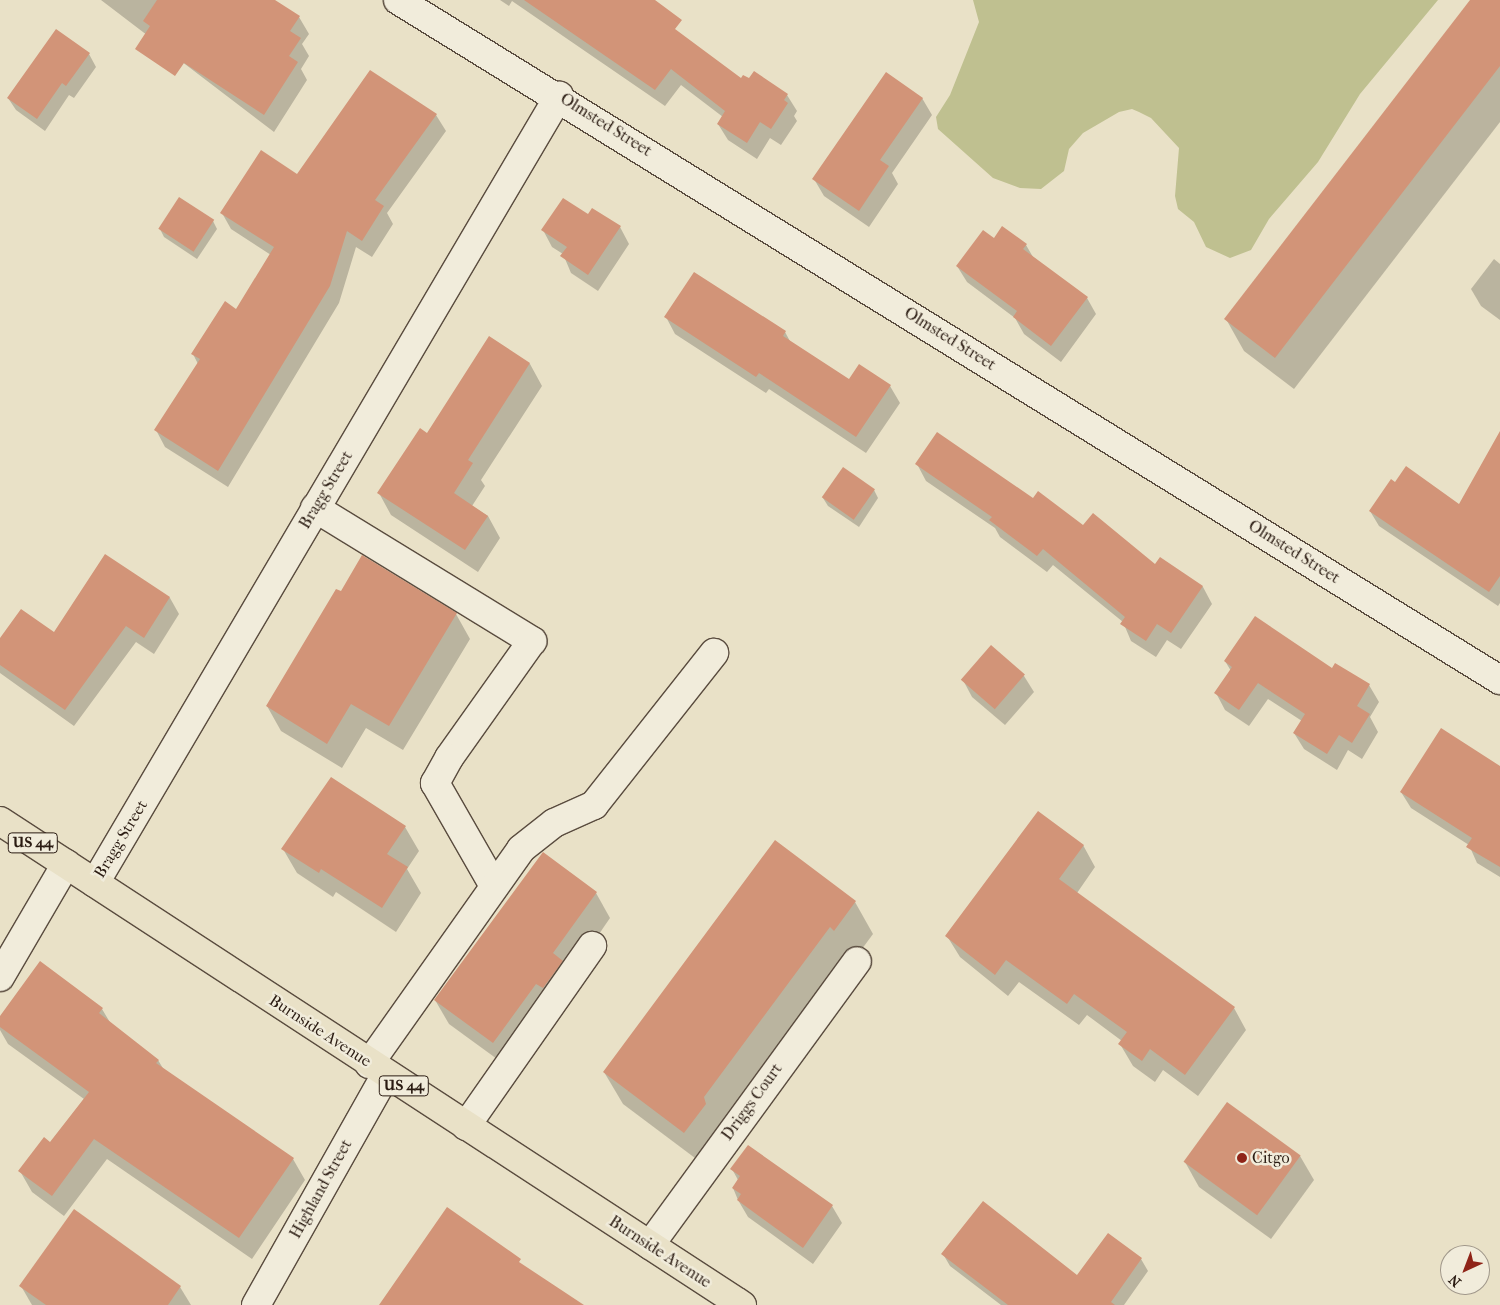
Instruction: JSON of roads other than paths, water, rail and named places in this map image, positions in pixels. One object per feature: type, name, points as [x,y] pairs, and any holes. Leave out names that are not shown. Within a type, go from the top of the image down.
[{"type":"main road","name":"Burnside Avenue","points":[[0,821],[742,1305]]},
{"type":"street","name":"Olmsted Street","points":[[398,0],[559,96],[1500,680]]},
{"type":"street","name":"Bragg Street","points":[[95,883],[559,96]]},
{"type":"street","points":[[315,508],[532,641],[448,758],[435,783],[494,886]]},
{"type":"street","name":"Highland Street","points":[[256,1305],[378,1069],[494,886],[521,849],[554,823],[594,805],[714,653]]},
{"type":"street","points":[[0,977],[66,864]]},
{"type":"street","points":[[466,1126],[592,946]]},
{"type":"street","name":"Driggs Court","points":[[650,1245],[857,962]]},
{"type":"place","name":"Citgo","points":[[1242,1158]]}]
